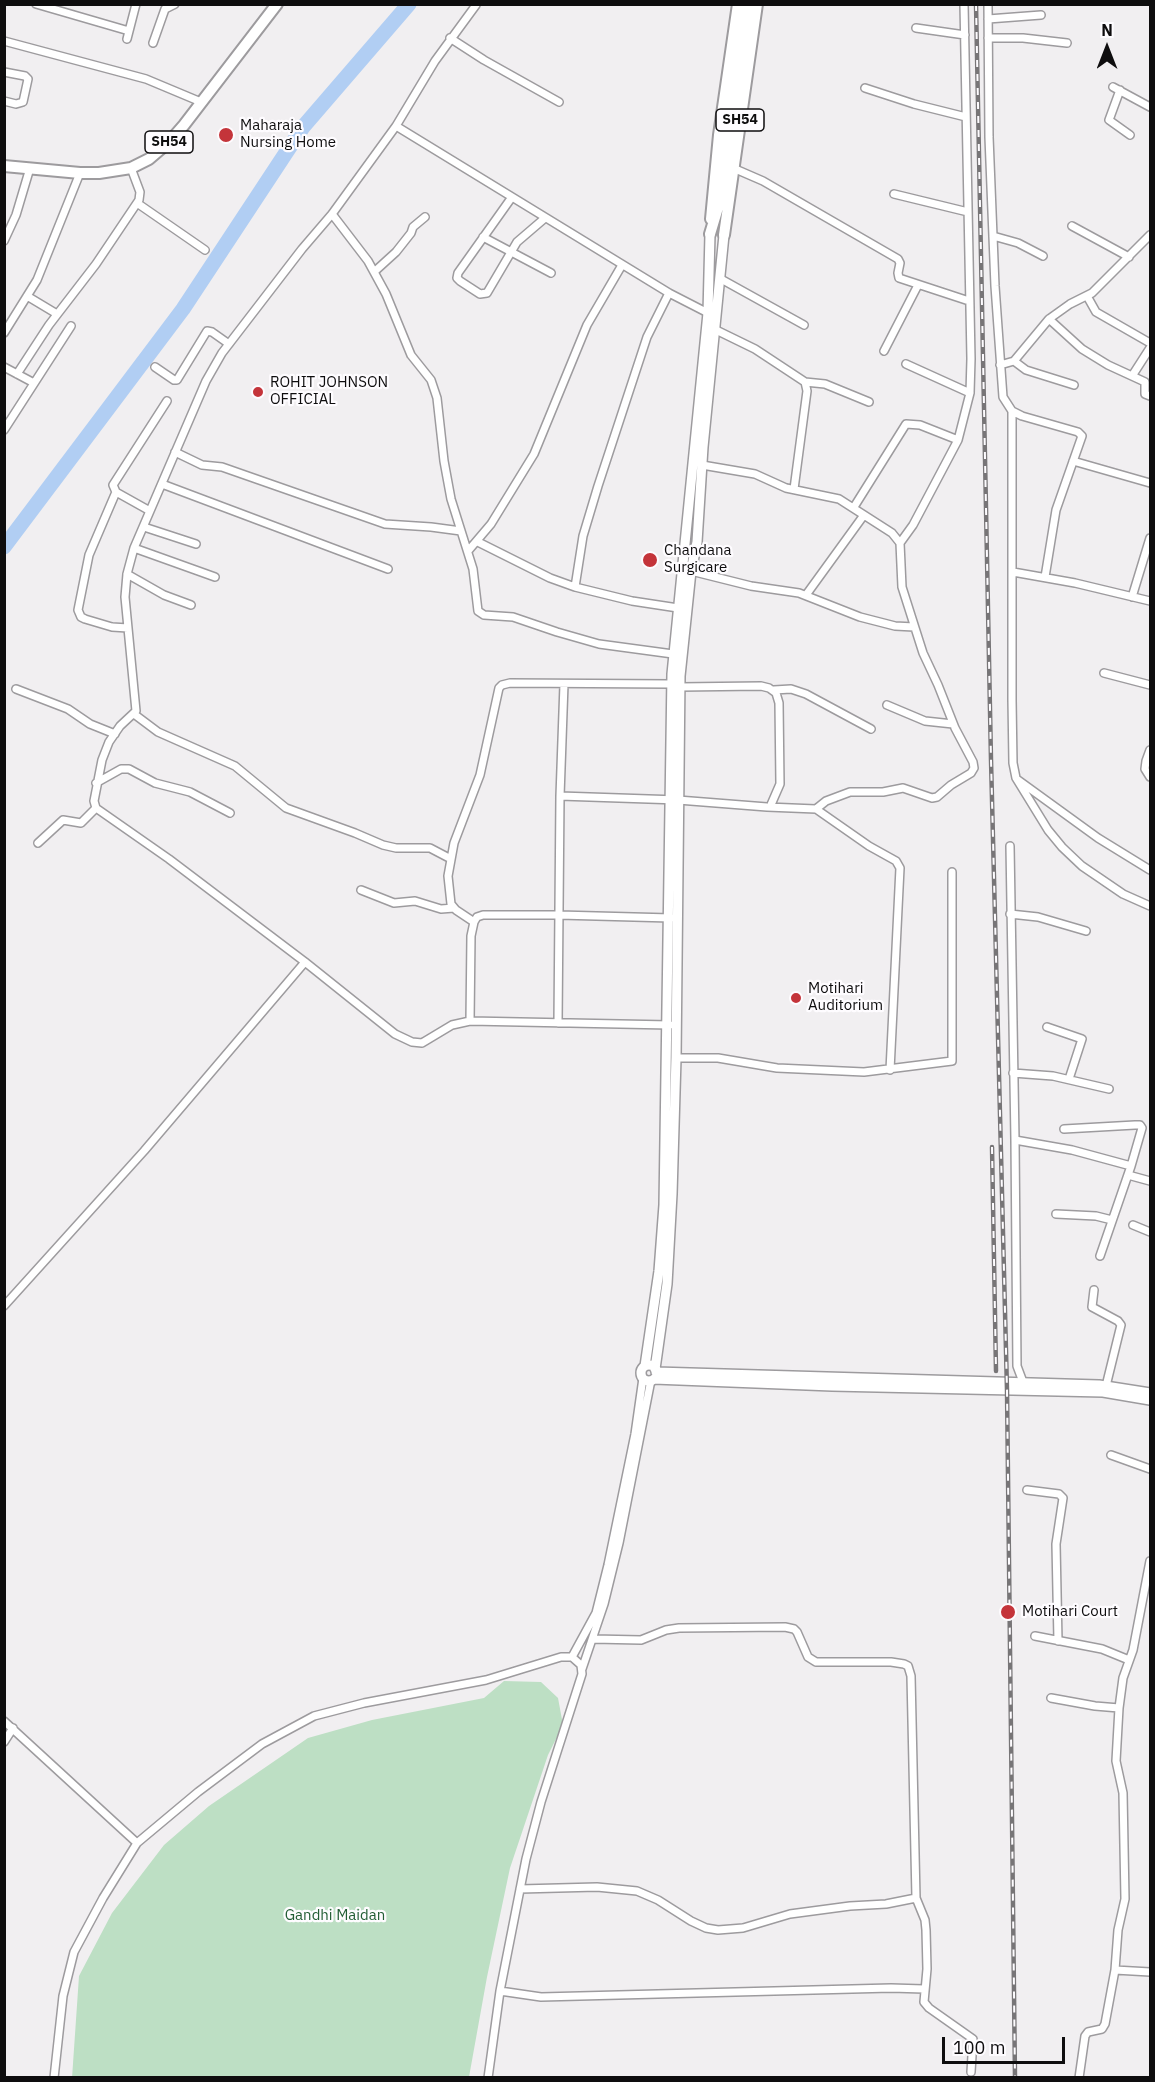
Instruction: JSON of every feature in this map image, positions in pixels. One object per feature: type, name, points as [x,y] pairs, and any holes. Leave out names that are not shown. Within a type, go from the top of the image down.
[{"type":"main road","name":"SH54","points":[[4,166],[99,173],[130,168],[149,159],[184,125],[277,4]]},
{"type":"main road","name":"SH54","points":[[710,234],[714,177],[738,4]]},
{"type":"main road","points":[[676,685],[673,654],[708,313],[710,234],[719,204],[748,4]]},
{"type":"main road","name":"SH54","points":[[724,235],[757,4]]},
{"type":"main road","points":[[719,204],[724,235],[721,279],[702,465],[697,542],[676,685],[671,1025],[664,1205],[659,1271],[645,1366],[641,1370],[652,1376],[821,1385],[1103,1392],[1150,1400]]},
{"type":"main road","points":[[652,1376],[669,1257],[676,1058],[671,1025]]},
{"type":"main road","points":[[652,1376],[1023,1382],[1106,1386],[1150,1393]]},
{"type":"street","points":[[36,4],[129,31]]},
{"type":"street","points":[[127,39],[136,4]]},
{"type":"street","points":[[153,44],[165,9],[175,4]]},
{"type":"street","points":[[900,543],[913,525],[958,440],[970,393],[964,4]]},
{"type":"street","points":[[988,4],[993,236],[1000,365],[1002,396],[1011,411],[1013,763],[1016,778],[1039,818],[1062,847],[1082,866],[1103,881],[1123,894],[1150,906]]},
{"type":"street","points":[[476,5],[450,38],[396,126],[332,214],[229,344],[206,381],[134,548],[127,574],[125,597],[136,708],[134,714],[115,734],[105,751],[93,796],[96,808],[169,859],[396,1034],[412,1042],[427,1041],[452,1025],[470,1021],[671,1025]]},
{"type":"street","points":[[988,20],[1041,15]]},
{"type":"street","points":[[916,28],[965,35]]},
{"type":"street","points":[[450,38],[559,102]]},
{"type":"street","points":[[988,38],[1023,38],[1067,43]]},
{"type":"street","points":[[4,40],[146,79],[201,102]]},
{"type":"street","points":[[4,72],[26,77],[28,81],[22,102],[16,104],[4,101]]},
{"type":"street","points":[[865,88],[914,104],[966,117]]},
{"type":"street","points":[[1130,135],[1108,120],[1116,88],[1150,107]]},
{"type":"street","points":[[396,126],[622,265],[708,313]]},
{"type":"street","points":[[4,241],[16,215],[30,168]]},
{"type":"street","points":[[17,374],[137,203],[140,192],[130,168]]},
{"type":"street","points":[[734,168],[763,181],[898,259],[899,278],[969,301]]},
{"type":"street","points":[[4,333],[37,280],[80,173]]},
{"type":"street","points":[[894,194],[968,212]]},
{"type":"street","points":[[513,197],[457,275],[458,280],[480,294],[487,293],[510,252],[522,237],[545,218]]},
{"type":"street","points":[[137,203],[205,250]]},
{"type":"street","points":[[332,214],[361,250],[374,272],[411,355],[431,380],[437,398],[444,461],[452,499],[473,569],[476,608],[481,614],[513,617],[599,644],[673,654]]},
{"type":"street","points":[[374,272],[396,252],[413,227],[425,217]]},
{"type":"street","points":[[1072,226],[1128,257]]},
{"type":"street","points":[[1000,365],[1014,361],[1049,319],[1070,304],[1087,296],[1150,235]]},
{"type":"street","points":[[993,236],[1018,243],[1043,256]]},
{"type":"street","points":[[483,237],[551,273]]},
{"type":"street","points":[[468,552],[491,524],[534,454],[587,325],[622,265]]},
{"type":"street","points":[[721,279],[804,325]]},
{"type":"street","points":[[884,351],[918,285]]},
{"type":"street","points":[[575,587],[581,546],[598,486],[647,338],[669,293]]},
{"type":"street","points":[[27,296],[57,314]]},
{"type":"street","points":[[1087,296],[1096,312],[1150,343]]},
{"type":"street","points":[[1049,319],[1082,349],[1145,383],[1145,394],[1150,396]]},
{"type":"street","points":[[4,430],[71,326]]},
{"type":"street","points":[[716,330],[755,349],[805,382],[825,384],[869,402]]},
{"type":"street","points":[[155,367],[177,380],[207,331],[229,344]]},
{"type":"street","points":[[1132,376],[1150,348]]},
{"type":"street","points":[[1014,361],[1026,370],[1074,385]]},
{"type":"street","points":[[906,364],[970,393]]},
{"type":"street","points":[[4,367],[34,383]]},
{"type":"street","points":[[794,489],[807,391],[805,382]]},
{"type":"street","points":[[150,511],[116,492],[113,488],[114,482],[167,401]]},
{"type":"street","points":[[1011,411],[1080,434],[1081,438],[1056,510],[1044,578]]},
{"type":"street","points":[[854,507],[906,424],[920,424],[958,440]]},
{"type":"street","points":[[175,452],[202,465],[222,467],[386,524],[461,531]]},
{"type":"street","points":[[1073,461],[1150,483]]},
{"type":"street","points":[[702,465],[755,474],[794,489],[838,499],[892,533],[900,543],[902,587],[914,627],[953,723],[972,758],[974,768],[971,772],[951,785],[937,798],[903,788],[883,792],[850,792],[826,801],[816,809]]},
{"type":"street","points":[[162,484],[388,569]]},
{"type":"street","points":[[116,492],[89,555],[78,610],[85,620],[112,627],[129,628]]},
{"type":"street","points":[[806,595],[864,515]]},
{"type":"street","points":[[144,527],[196,544]]},
{"type":"street","points":[[1132,597],[1150,538]]},
{"type":"street","points":[[478,542],[550,578],[575,587],[614,598],[678,608]]},
{"type":"street","points":[[134,548],[215,577]]},
{"type":"street","points":[[691,571],[751,586],[806,595],[860,617],[895,626],[914,627]]},
{"type":"street","points":[[1013,572],[1150,601]]},
{"type":"street","points":[[127,574],[164,595],[191,605]]},
{"type":"street","points":[[1104,673],[1150,685]]},
{"type":"street","points":[[474,922],[454,908],[448,884],[451,859],[460,826],[480,775],[499,688],[502,685],[510,683],[761,686],[774,690],[791,689],[806,694],[871,729]]},
{"type":"street","points":[[558,1023],[560,796],[564,684]]},
{"type":"street","points":[[16,689],[68,709],[90,724],[115,734]]},
{"type":"street","points":[[770,807],[779,790],[781,769],[779,703],[774,690]]},
{"type":"street","points":[[887,705],[925,721],[953,723]]},
{"type":"street","points":[[134,714],[158,732],[235,766],[280,804],[291,810],[383,845],[396,848],[430,848],[451,859]]},
{"type":"street","points":[[1150,750],[1145,770],[1150,777]]},
{"type":"street","points":[[96,783],[122,769],[129,769],[154,783],[199,796],[230,813]]},
{"type":"street","points":[[1016,778],[1098,838],[1150,870]]},
{"type":"street","points":[[560,796],[816,809],[869,846],[896,861],[899,865],[890,1070]]},
{"type":"street","points":[[38,843],[63,820],[81,823],[96,808]]},
{"type":"street","points":[[1010,846],[1017,1365],[1023,1382]]},
{"type":"street","points":[[676,1058],[718,1058],[777,1068],[832,1072],[890,1070],[950,1062],[953,1059],[952,872]]},
{"type":"street","points":[[361,890],[394,903],[420,901],[441,909],[454,908]]},
{"type":"street","points":[[1010,914],[1038,917],[1086,930]]},
{"type":"street","points":[[470,1021],[471,936],[477,917],[483,915],[560,915],[672,918]]},
{"type":"street","points":[[4,1306],[151,1143],[305,962]]},
{"type":"street","points":[[1047,1027],[1082,1039],[1069,1079]]},
{"type":"street","points":[[1013,1073],[1043,1074],[1108,1089]]},
{"type":"street","points":[[1064,1129],[1140,1125],[1142,1132],[1100,1256]]},
{"type":"street","points":[[1015,1140],[1079,1151],[1131,1166]]},
{"type":"street","points":[[1128,1175],[1150,1180]]},
{"type":"street","points":[[1056,1214],[1096,1216],[1112,1220]]},
{"type":"street","points":[[1132,1225],[1150,1232]]},
{"type":"street","points":[[1094,1290],[1092,1307],[1121,1325],[1106,1386]]},
{"type":"street","points":[[488,2078],[500,1991],[520,1888],[541,1802],[604,1605],[622,1530],[652,1376]]},
{"type":"street","points":[[572,1657],[596,1613],[635,1434],[652,1376]]},
{"type":"street","points":[[1111,1455],[1150,1469]]},
{"type":"street","points":[[1027,1490],[1059,1494],[1063,1498],[1056,1544],[1058,1641]]},
{"type":"street","points":[[1079,2078],[1085,2036],[1088,2032],[1104,2027],[1116,1970],[1117,1938],[1126,1893],[1123,1793],[1116,1761],[1119,1708],[1123,1678],[1150,1561]]},
{"type":"street","points":[[593,1639],[641,1640],[666,1630],[679,1628],[785,1627],[797,1632],[808,1658],[816,1662],[891,1662],[908,1666],[911,1676],[916,1898],[925,1920],[926,1930],[927,1969],[924,2002],[929,2008],[973,2038],[971,2072]]},
{"type":"street","points":[[1035,1636],[1102,1649],[1129,1660]]},
{"type":"street","points":[[54,2078],[63,1996],[74,1952],[103,1898],[137,1843],[225,1771],[278,1734],[314,1716],[364,1703],[486,1680],[561,1657],[572,1657],[578,1660],[582,1669]]},
{"type":"street","points":[[1051,1698],[1095,1707],[1119,1708]]},
{"type":"street","points":[[4,1720],[137,1843]]},
{"type":"street","points":[[4,1742],[13,1728]]},
{"type":"street","points":[[520,1888],[597,1887],[637,1891],[658,1900],[691,1921],[718,1930],[743,1928],[790,1914],[886,1904],[916,1898]]},
{"type":"street","points":[[1116,1970],[1150,1972]]},
{"type":"street","points":[[500,1991],[542,1997],[924,1989]]},
{"type":"green space","name":"Gandhi Maidan","points":[[504,1681],[541,1682],[558,1698],[563,1725],[548,1755],[510,1868],[469,2077],[72,2078],[79,1976],[112,1913],[164,1845],[209,1806],[308,1738],[372,1720],[484,1698]]},
{"type":"waterway","points":[[4,547],[183,309],[303,127],[409,4]]},
{"type":"railway","points":[[976,4],[991,760],[1007,1390],[1015,2078]]},
{"type":"railway","points":[[992,1147],[996,1371]]},
{"type":"place","name":"Maharaja Nursing Home","points":[[226,135]]},
{"type":"place","name":"ROHIT JOHNSON OFFICIAL","points":[[258,392]]},
{"type":"place","name":"Chandana Surgicare","points":[[650,560]]},
{"type":"place","name":"Motihari Auditorium","points":[[796,998]]},
{"type":"place","name":"Motihari Court","points":[[1008,1612]]}]
